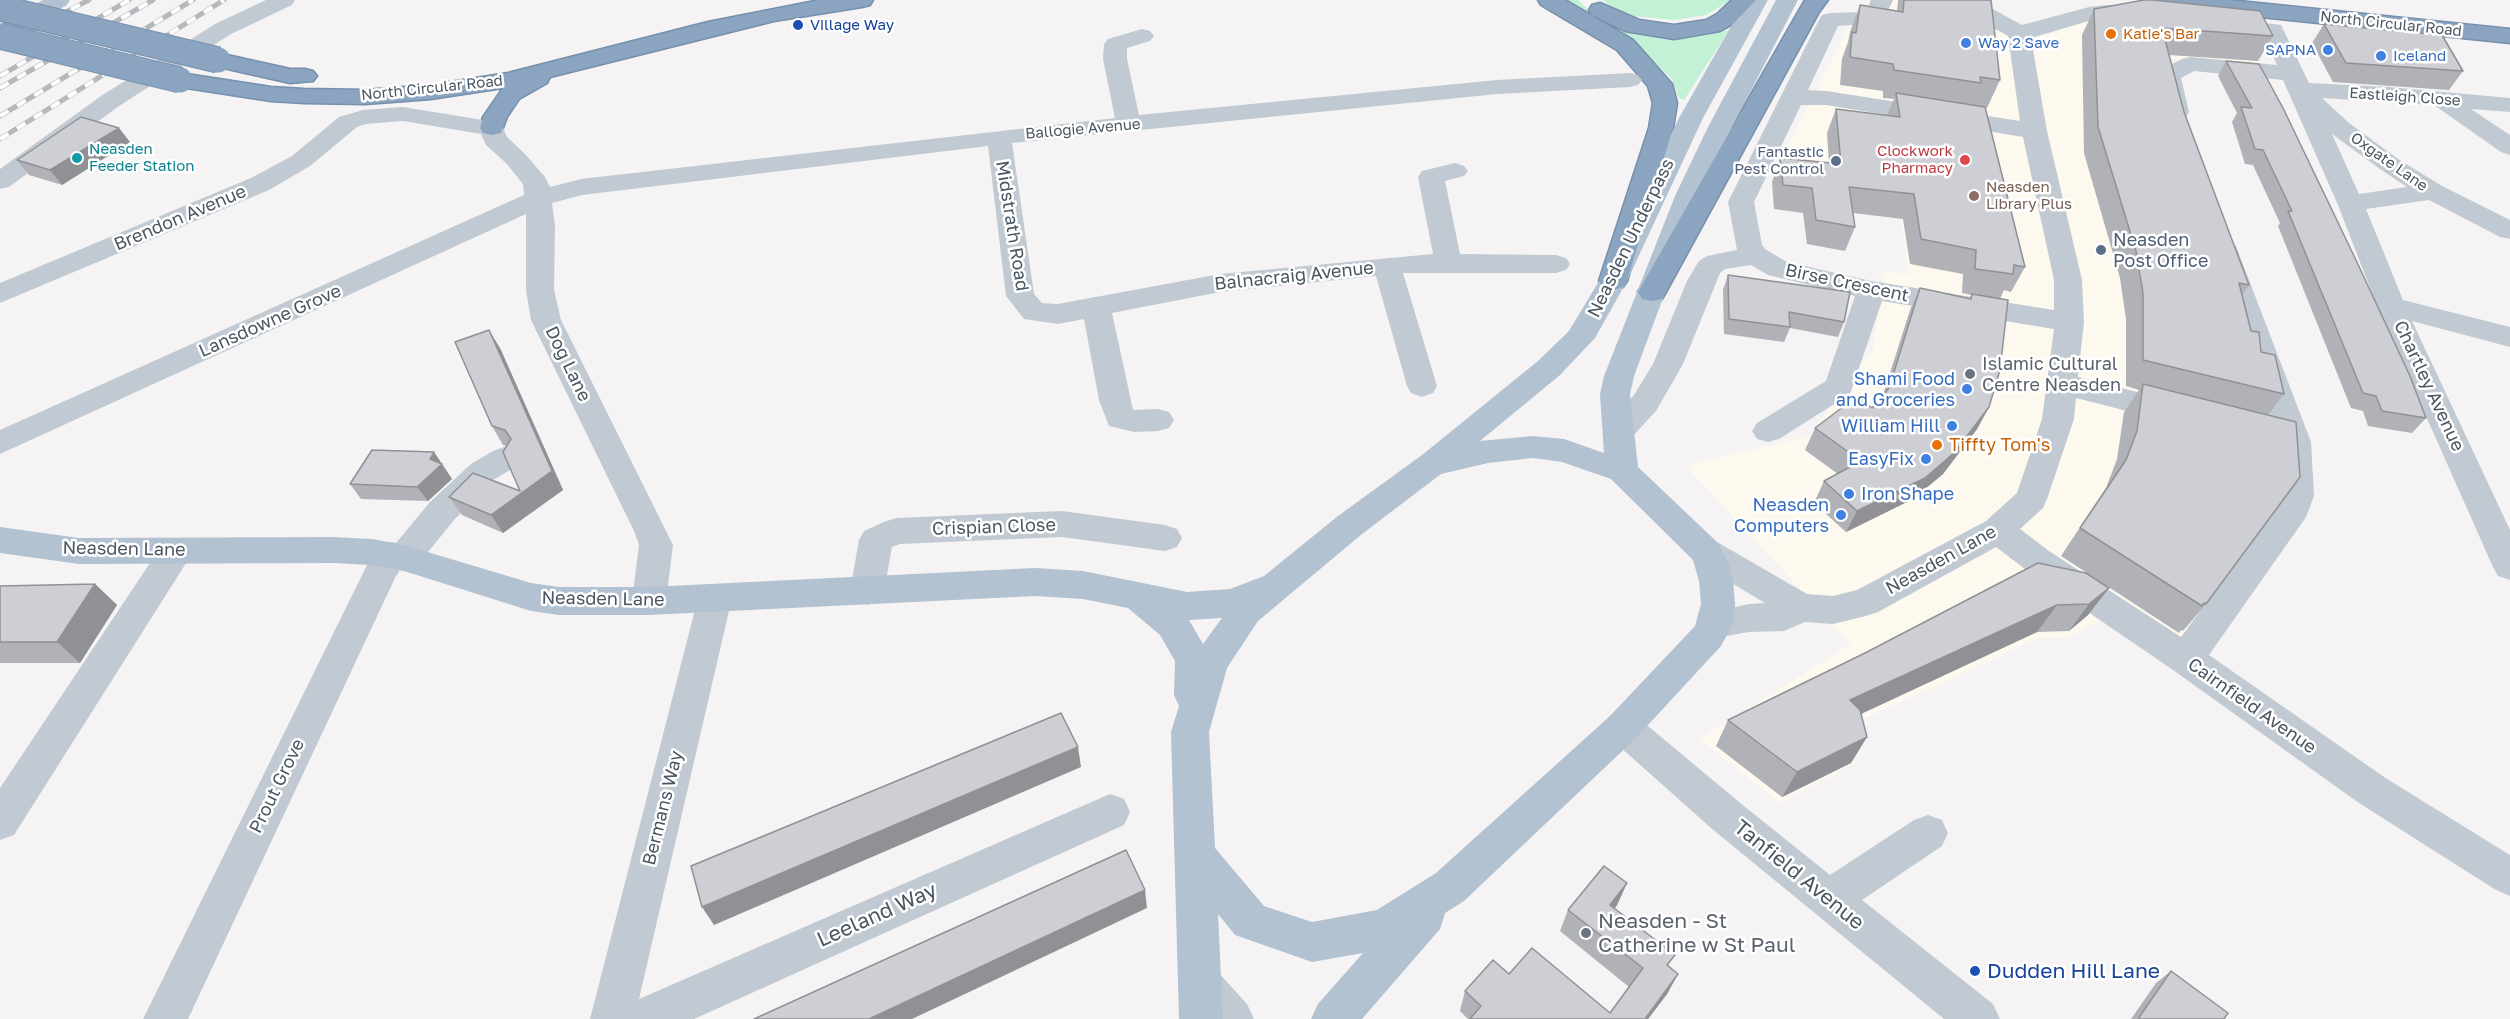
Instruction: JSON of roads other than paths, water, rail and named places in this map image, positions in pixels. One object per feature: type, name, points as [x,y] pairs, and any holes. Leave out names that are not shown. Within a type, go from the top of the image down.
[{"type":"highway","name":"North Circular Road","points":[[0,8],[290,76],[345,78],[425,74],[487,66],[758,0]]},
{"type":"highway","name":"North Circular Road","points":[[0,34],[180,80],[271,94],[365,97],[466,87],[560,69],[719,26],[774,14],[862,0]]},
{"type":"highway","points":[[1549,0],[1625,45],[1660,84],[1665,104],[1660,128],[1613,281]]},
{"type":"highway","points":[[1591,0],[1600,11],[1624,23],[1653,31],[1674,32],[1712,26],[1725,19],[1745,0]]},
{"type":"highway","points":[[1652,292],[1809,9],[1817,0]]},
{"type":"highway","name":"North Circular Road","points":[[2165,0],[2510,36]]},
{"type":"highway","name":"North Circular Road","points":[[2336,0],[2510,19]]},
{"type":"highway","points":[[2273,30],[2378,41],[2415,41],[2476,33]]},
{"type":"highway","points":[[492,128],[495,117],[510,94],[560,69]]},
{"type":"main road","points":[[0,16],[30,0]]},
{"type":"main road","points":[[0,34],[59,0]]},
{"type":"main road","name":"Neasden Underpass","points":[[1190,732],[1209,663],[1246,611],[1350,525],[1434,463],[1549,368],[1580,338],[1613,281],[1661,177],[1758,0]]},
{"type":"main road","name":"Neasden Underpass","points":[[1623,471],[1615,394],[1619,376],[1688,196],[1720,127],[1787,0]]},
{"type":"main road","points":[[1333,1019],[1450,887],[1623,727],[1708,636],[1715,624],[1718,604],[1716,581],[1712,563],[1706,551],[1623,471],[1564,451],[1533,447],[1488,451],[1434,463]]},
{"type":"main road","name":"Neasden Lane","points":[[0,540],[79,551],[332,550],[398,556],[531,597],[559,601],[649,601],[1035,582],[1083,585],[1187,606],[1232,603],[1276,586]]},
{"type":"main road","name":"Neasden Lane","points":[[1140,598],[1173,625],[1193,660],[1190,732]]},
{"type":"main road","points":[[1190,732],[1193,853],[1202,1003]]},
{"type":"main road","points":[[1193,853],[1250,921],[1312,942],[1385,929],[1450,887]]},
{"type":"street","points":[[0,181],[111,101],[213,36],[284,0]]},
{"type":"street","points":[[1960,0],[2019,33],[2107,12],[2273,30]]},
{"type":"street","points":[[1619,431],[1645,403],[1668,364],[1701,281],[1709,267],[1717,262],[1755,255],[1748,246],[1741,202],[1830,20],[1878,9]]},
{"type":"street","name":"Chartley Avenue","points":[[2273,30],[2351,205],[2391,306],[2510,567]]},
{"type":"street","name":"Neasden Lane","points":[[1706,551],[1800,608],[1833,610],[1866,602],[1998,530],[2031,499],[2058,419],[2069,322],[2067,280],[2034,131],[2019,33]]},
{"type":"street","points":[[1129,125],[1115,58],[1116,44],[1142,36]]},
{"type":"street","name":"Eastleigh Close","points":[[2184,137],[2168,75],[2190,64],[2295,82],[2510,105]]},
{"type":"street","name":"Ballogie Avenue","points":[[539,198],[581,187],[999,137],[1497,87],[1630,80]]},
{"type":"street","name":"Oxgate Lane","points":[[2295,82],[2340,128],[2389,164],[2433,192],[2498,225]]},
{"type":"street","points":[[1792,97],[1826,98],[2034,131]]},
{"type":"street","points":[[2439,98],[2510,147]]},
{"type":"street","name":"North Circular Road","points":[[348,122],[363,117],[403,114],[492,128]]},
{"type":"street","name":"Brendon Avenue","points":[[0,294],[260,184],[301,161],[348,122]]},
{"type":"street","name":"Dog Lane","points":[[492,128],[495,140],[530,173],[536,183],[539,198],[540,290],[546,320],[651,531],[656,545],[656,556],[649,601]]},
{"type":"street","name":"Midstrath Road","points":[[999,137],[1020,296],[1034,312]]},
{"type":"street","points":[[1448,262],[1431,177],[1455,171]]},
{"type":"street","points":[[2351,205],[2371,199],[2433,192]]},
{"type":"street","name":"Lansdowne Grove","points":[[0,443],[539,198]]},
{"type":"street","points":[[2186,659],[2294,508],[2298,496],[2295,442],[2216,223]]},
{"type":"street","name":"Birse Crescent","points":[[1755,255],[1778,269],[1871,290],[2069,322]]},
{"type":"street","name":"Balnacraig Avenue","points":[[1034,312],[1058,314],[1220,283],[1387,266],[1448,262],[1556,264]]},
{"type":"street","points":[[1387,266],[1422,386]]},
{"type":"street","points":[[1768,431],[1839,387],[1871,290]]},
{"type":"street","points":[[2391,306],[2510,337]]},
{"type":"street","points":[[1096,307],[1114,400],[1120,418],[1134,421],[1158,420]]},
{"type":"street","points":[[2062,384],[2202,419]]},
{"type":"street","points":[[2249,430],[2295,442]]},
{"type":"street","name":"Prout Grove","points":[[165,1019],[381,572],[482,472],[504,459]]},
{"type":"street","name":"Crispian Close","points":[[867,591],[876,540],[896,531],[1062,524],[1165,538]]},
{"type":"street","name":"Cairnfield Avenue","points":[[1998,530],[2037,560],[2186,659],[2373,791],[2510,876]]},
{"type":"street","points":[[0,822],[177,551]]},
{"type":"street","name":"Bermans Way","points":[[612,1019],[715,598]]},
{"type":"street","name":"Neasden Lane","points":[[1715,624],[1749,618],[1784,617],[1800,608]]},
{"type":"street","name":"Tanfield Avenue","points":[[1623,727],[1725,815],[1978,1019]]},
{"type":"street","name":"Leeland Way","points":[[644,1019],[1110,812]]},
{"type":"street","points":[[1829,899],[1928,832]]},
{"type":"street","points":[[1202,1003],[1232,1019]]},
{"type":"railway","points":[[0,46],[89,0]]},
{"type":"railway","points":[[0,76],[129,0]]},
{"type":"railway","points":[[0,88],[153,0]]},
{"type":"railway","points":[[0,116],[193,0]]},
{"type":"railway","points":[[0,139],[224,0]]},
{"type":"place","name":"Village Way","points":[[798,25]]},
{"type":"place","name":"Katie's Bar","points":[[2111,34]]},
{"type":"place","name":"Way 2 Save","points":[[1966,43]]},
{"type":"place","name":"SAPNA","points":[[2328,50]]},
{"type":"place","name":"Iceland","points":[[2381,56]]},
{"type":"place","name":"Neasden Feeder Station","points":[[77,158]]},
{"type":"place","name":"Clockwork Pharmacy","points":[[1965,160]]},
{"type":"place","name":"Fantastic Pest Control","points":[[1836,161]]},
{"type":"place","name":"Neasden Library Plus","points":[[1974,196]]},
{"type":"place","name":"Neasden Post Office","points":[[2101,250]]},
{"type":"place","name":"Islamic Cultural Centre Neasden","points":[[1970,374]]},
{"type":"place","name":"Shami Food and Groceries","points":[[1967,389]]},
{"type":"place","name":"William Hill","points":[[1952,426]]},
{"type":"place","name":"Tiffty Tom's","points":[[1937,445]]},
{"type":"place","name":"EasyFix","points":[[1926,459]]},
{"type":"place","name":"Iron Shape","points":[[1849,494]]},
{"type":"place","name":"Neasden Computers","points":[[1841,515]]},
{"type":"place","name":"Neasden - St Catherine w St Paul","points":[[1586,933]]},
{"type":"place","name":"Dudden Hill Lane","points":[[1975,971]]}]
